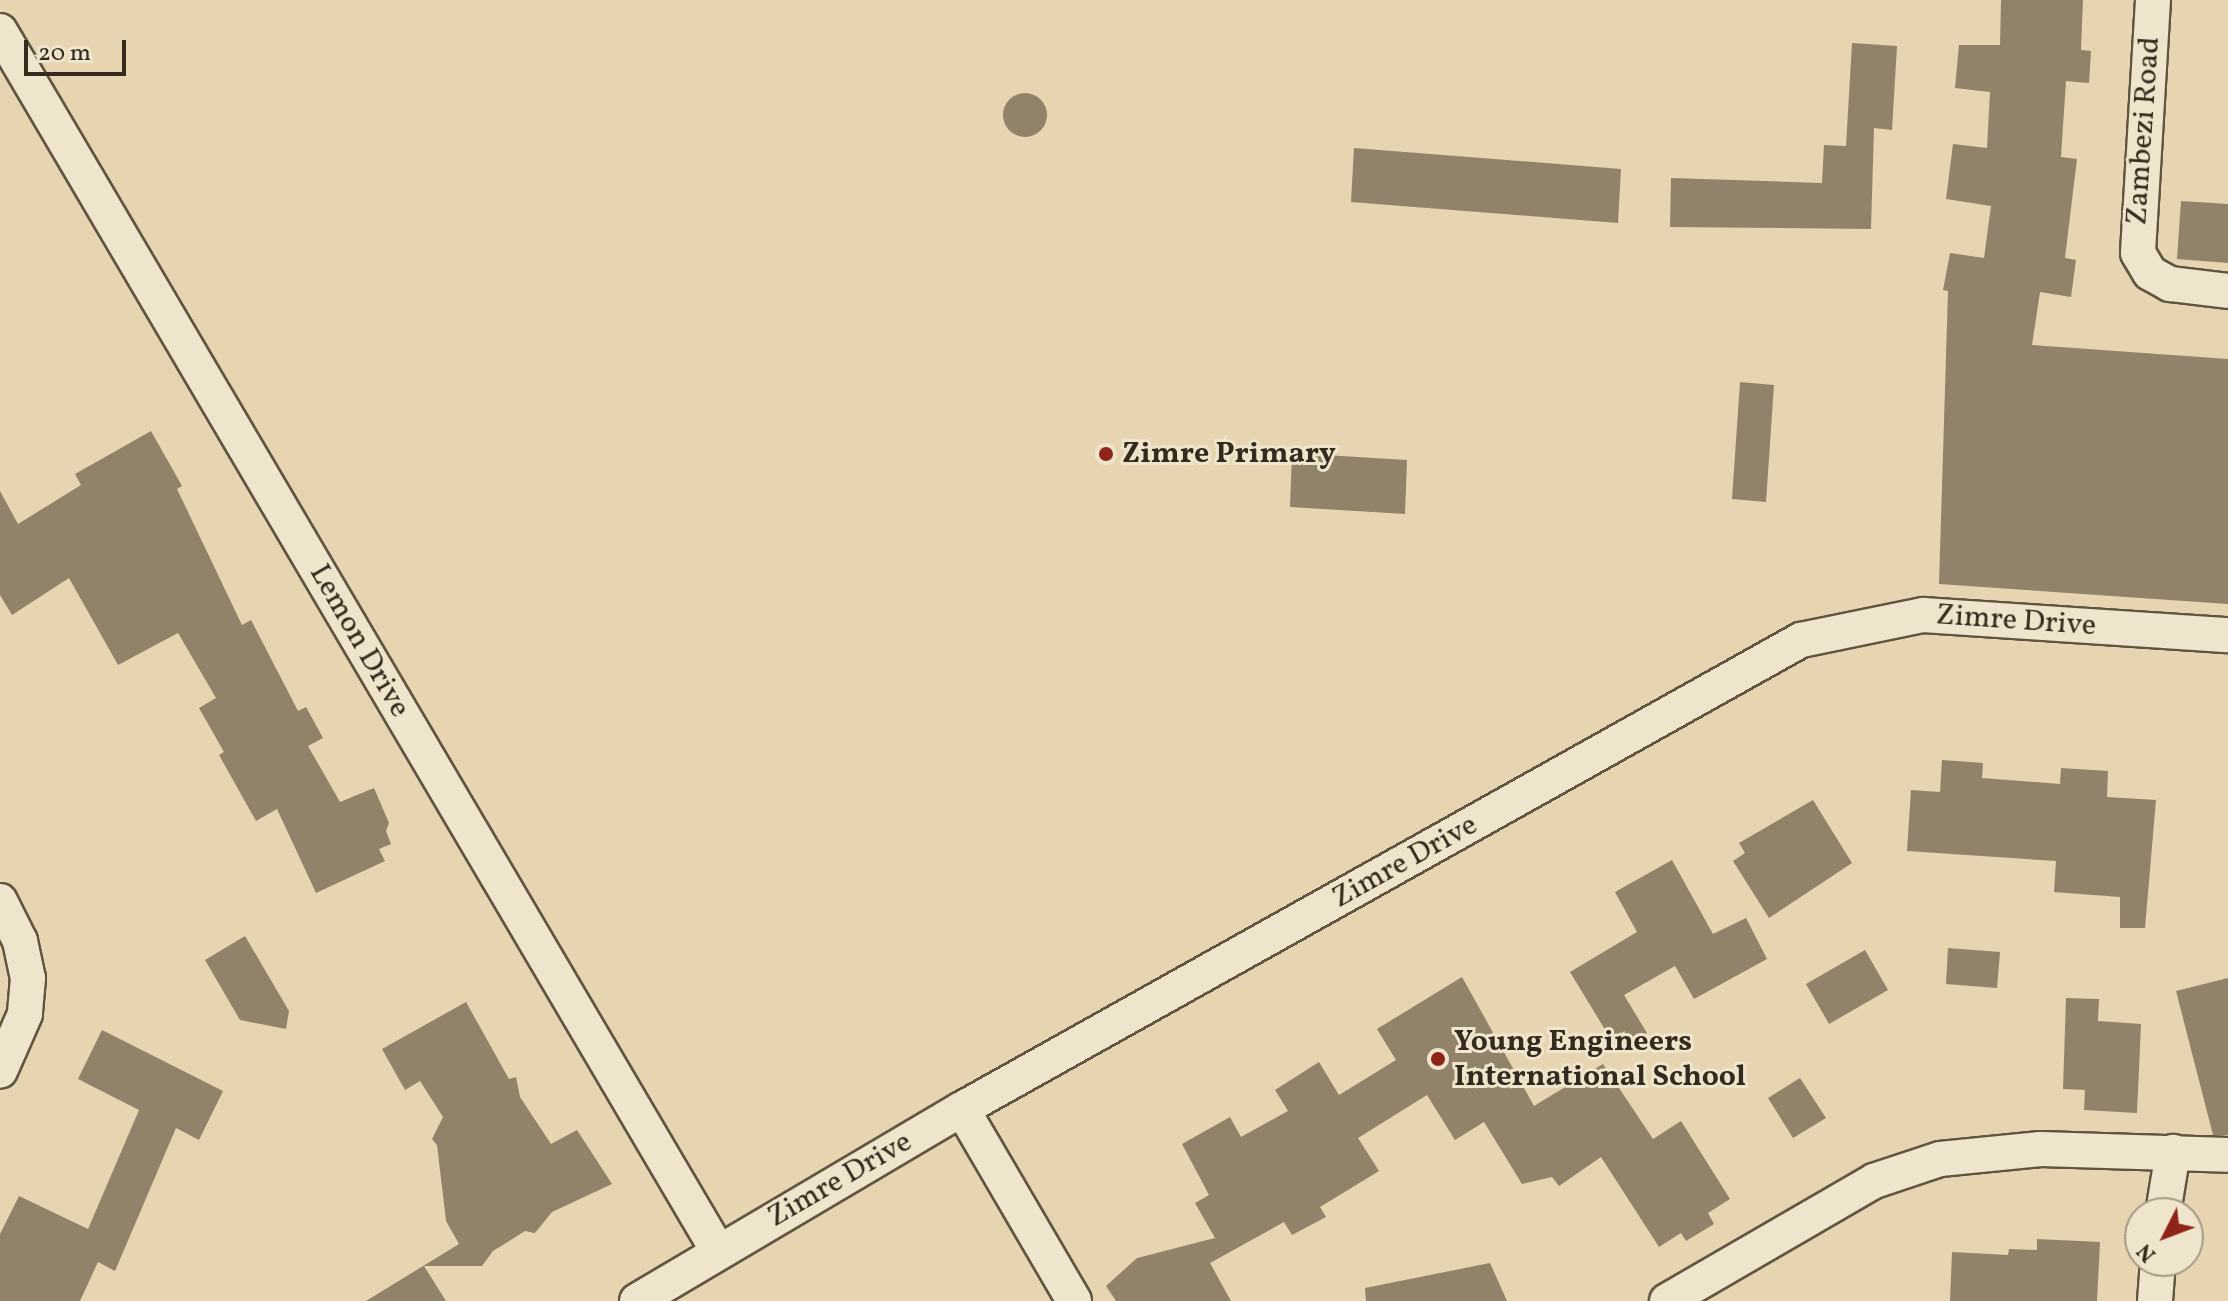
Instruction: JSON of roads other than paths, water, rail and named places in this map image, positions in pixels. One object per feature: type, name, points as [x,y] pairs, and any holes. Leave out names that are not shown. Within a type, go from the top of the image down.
[{"type":"street","name":"Zambezi Road","points":[[2153,0],[2138,253],[2150,273],[2170,284],[2228,291]]},
{"type":"street","name":"Lemon Drive","points":[[0,31],[718,1251]]},
{"type":"street","name":"Zimre Drive","points":[[637,1301],[962,1109],[1801,640],[1923,615],[2228,635]]},
{"type":"street","points":[[0,901],[20,941],[28,978],[25,1014],[0,1071]]},
{"type":"street","points":[[962,1109],[1074,1301]]},
{"type":"street","points":[[1667,1301],[1705,1290],[1874,1181],[1940,1159],[2041,1149],[2228,1155]]},
{"type":"street","points":[[2166,1197],[2173,1152]]},
{"type":"street","points":[[2155,1301],[2157,1277]]},
{"type":"place","name":"Zimre Primary","points":[[1106,454]]},
{"type":"place","name":"Young Engineers International School","points":[[1438,1059]]}]
